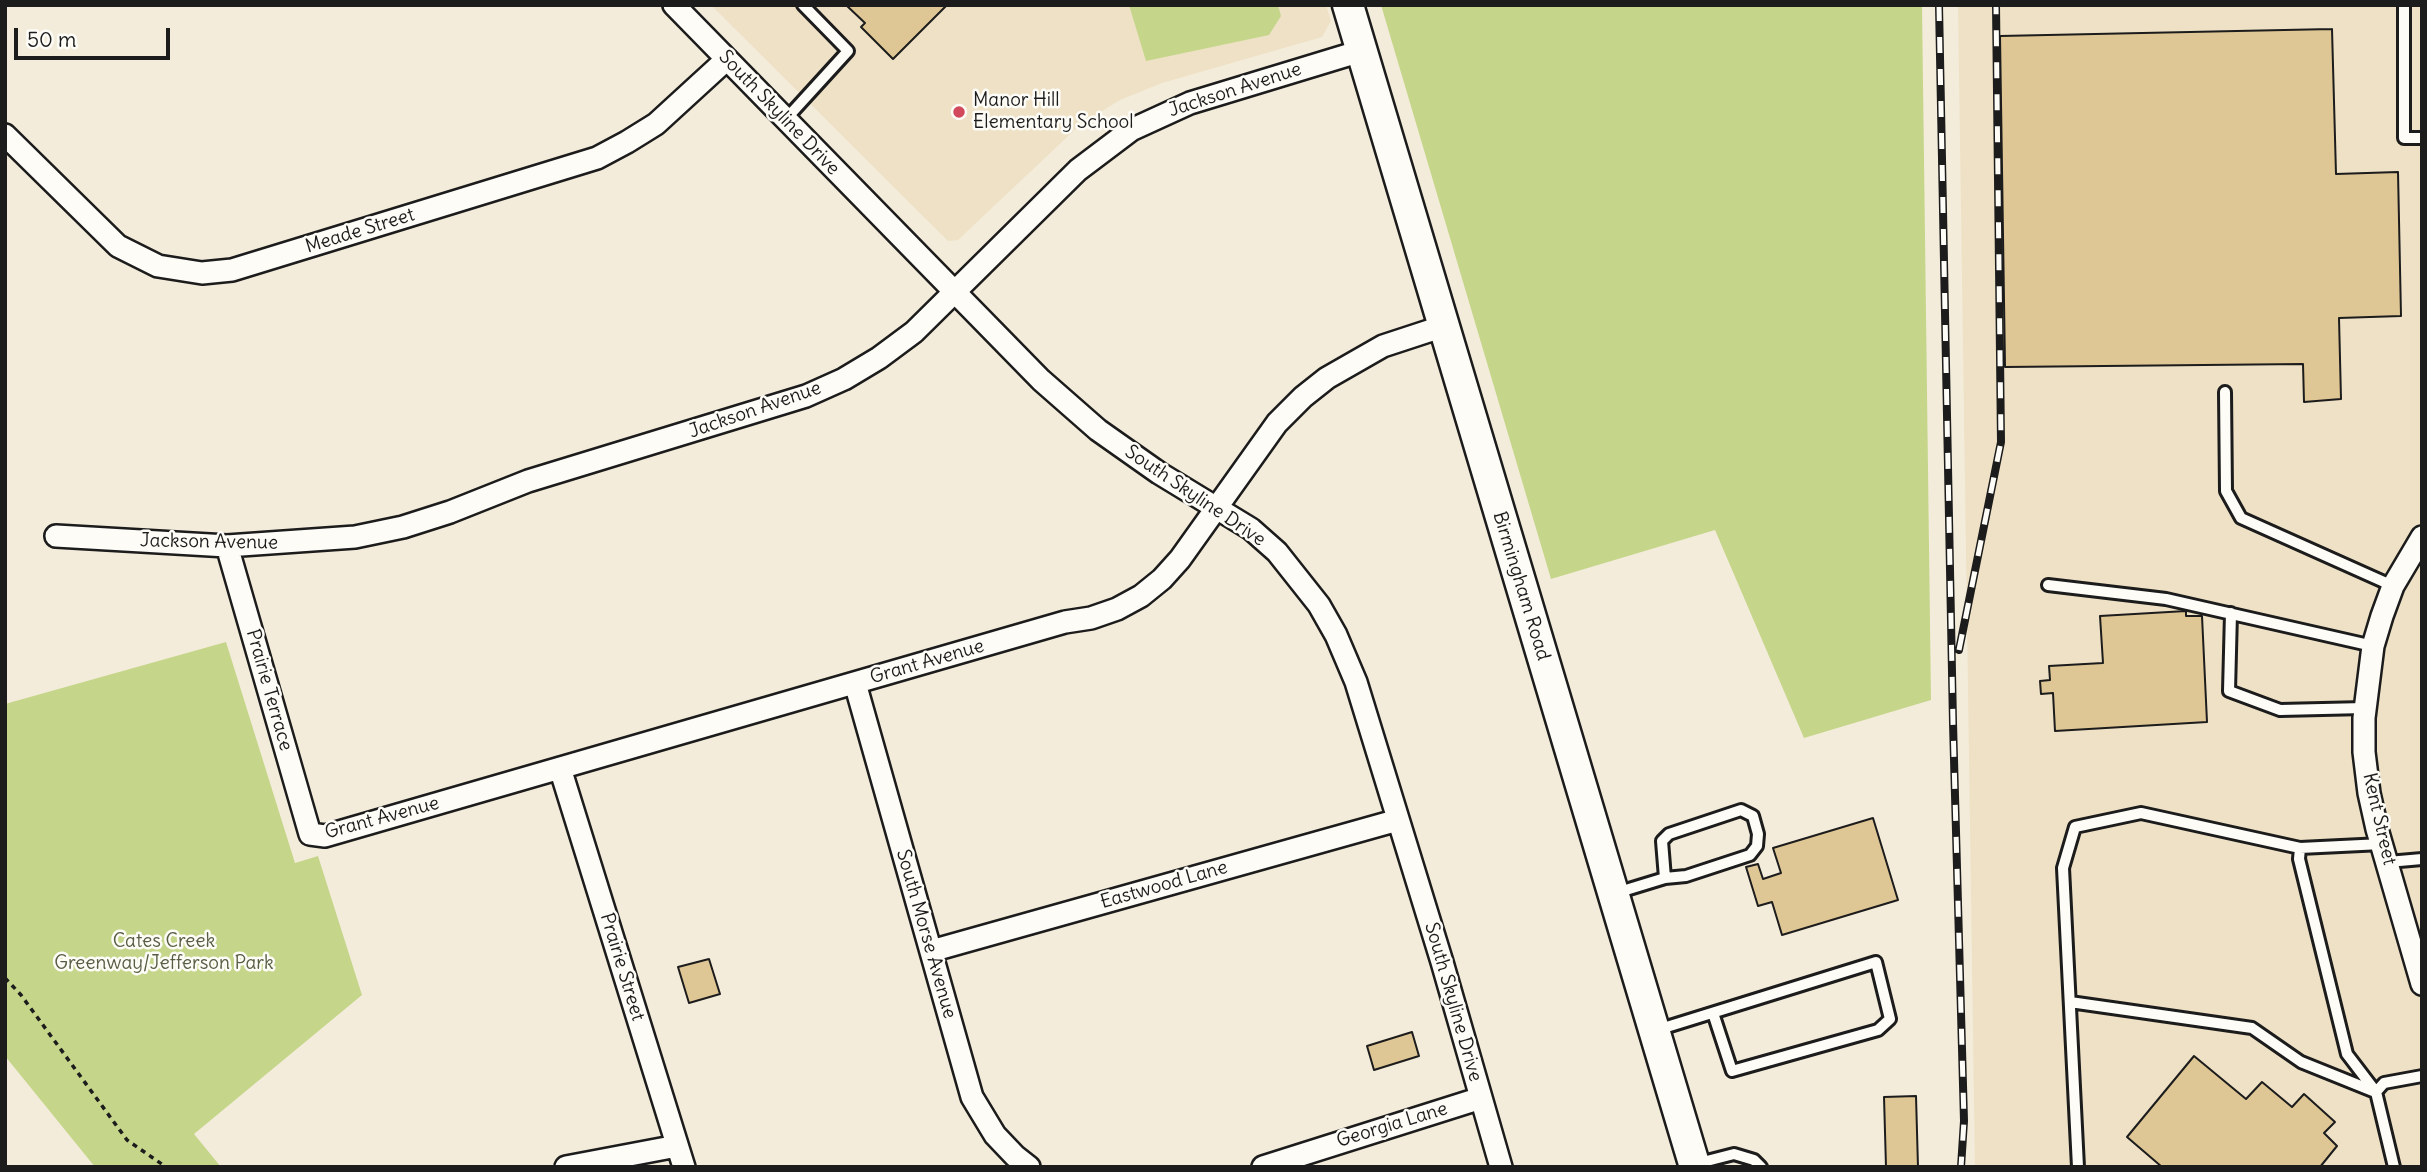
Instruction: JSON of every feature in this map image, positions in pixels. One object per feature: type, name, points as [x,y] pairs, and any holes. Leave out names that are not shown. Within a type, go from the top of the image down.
[{"type":"street","name":"South Skyline Drive","points":[[674,5],[1041,380],[1098,430],[1159,473],[1251,529],[1299,578],[1331,625],[1356,682],[1501,1167]]},
{"type":"street","name":"Birmingham Road","points":[[1348,5],[1695,1166]]},
{"type":"street","name":"Jackson Avenue","points":[[56,536],[227,546],[355,537],[403,527],[450,512],[528,481],[806,396],[844,379],[914,332],[1078,170],[1131,130],[1190,103],[1362,51]]},
{"type":"street","name":"Meade Street","points":[[5,135],[118,246],[158,266],[202,273],[232,270],[597,158],[656,124],[726,59]]},
{"type":"street","name":"Grant Avenue","points":[[310,834],[325,836],[1117,609],[1141,596],[1162,579],[1180,559],[1277,423],[1303,397],[1327,377],[1383,346],[1444,326]]},
{"type":"street","name":"Kent Street","points":[[2422,537],[2393,586],[2373,646],[2365,708],[2364,752],[2369,793],[2422,984]]},
{"type":"street","name":"Prairie Terrace","points":[[227,546],[310,834]]},
{"type":"street","name":"South Morse Avenue","points":[[855,683],[972,1097],[995,1135],[1029,1167]]},
{"type":"street","name":"Prairie Street","points":[[560,768],[684,1167]]},
{"type":"street","name":"Eastwood Lane","points":[[931,951],[1398,820]]},
{"type":"street","name":"Georgia Lane","points":[[1263,1167],[1481,1098]]},
{"type":"street","points":[[566,1167],[677,1146]]},
{"type":"lane","points":[[786,119],[848,51],[803,5]]},
{"type":"lane","points":[[2404,5],[2404,138],[2422,138]]},
{"type":"lane","points":[[2225,392],[2226,491],[2241,518],[2393,586]]},
{"type":"lane","points":[[2048,585],[2166,599],[2373,646]]},
{"type":"lane","points":[[2231,612],[2228,691],[2280,710],[2365,708]]},
{"type":"lane","points":[[1614,894],[1665,878],[1686,876],[1750,855],[1757,846],[1758,834],[1753,816],[1741,810],[1669,834],[1662,841],[1665,878]]},
{"type":"lane","points":[[2078,1167],[2063,868],[2075,827],[2141,813],[2300,848],[2385,853],[2422,859]]},
{"type":"lane","points":[[2300,848],[2299,859],[2347,1054],[2376,1092],[2392,1162],[2383,1167]]},
{"type":"lane","points":[[1654,1031],[1876,962],[1890,1019],[1878,1030],[1732,1071],[1713,1013]]},
{"type":"lane","points":[[2070,1002],[2252,1028],[2301,1062],[2376,1092]]},
{"type":"lane","points":[[2376,1092],[2384,1083],[2422,1076]]},
{"type":"lane","points":[[1695,1166],[1734,1154],[1754,1160],[1761,1167]]},
{"type":"path","points":[[5,978],[21,995],[127,1140],[166,1167]]},
{"type":"shaded area","name":"Manor Hill Elementary School","points":[[711,5],[1326,5],[1331,21],[1322,37],[1162,83],[1120,100],[1081,124],[958,240],[948,241]]},
{"type":"shaded area","points":[[1958,5],[2422,5],[2422,1167],[1975,1167]]},
{"type":"green space","points":[[1129,5],[1278,5],[1281,16],[1269,35],[1146,61]]},
{"type":"green space","points":[[1381,5],[1922,5],[1931,700],[1804,738],[1715,530],[1551,579]]},
{"type":"green space","name":"Cates Creek Greenway/Jefferson Park","points":[[226,642],[295,863],[318,856],[362,995],[194,1134],[221,1167],[95,1167],[5,1056],[5,704]]},
{"type":"building","points":[[846,5],[947,5],[893,59],[861,27],[865,23]]},
{"type":"building","points":[[2332,29],[2336,174],[2398,172],[2401,316],[2339,318],[2341,399],[2304,402],[2303,364],[2005,367],[2000,36]]},
{"type":"building","points":[[2186,611],[2186,616],[2202,616],[2207,722],[2055,731],[2053,693],[2041,694],[2040,681],[2050,680],[2049,666],[2103,663],[2100,616]]},
{"type":"building","points":[[1873,818],[1898,900],[1782,935],[1772,902],[1758,906],[1746,867],[1758,864],[1763,879],[1781,873],[1773,848]]},
{"type":"building","points":[[709,959],[720,994],[689,1003],[678,967]]},
{"type":"building","points":[[1412,1032],[1419,1056],[1374,1070],[1367,1046]]},
{"type":"building","points":[[2194,1056],[2246,1099],[2262,1082],[2292,1107],[2304,1094],[2335,1122],[2324,1133],[2337,1146],[2320,1167],[2162,1167],[2127,1137]]},
{"type":"building","points":[[1916,1096],[1918,1167],[1886,1167],[1884,1097]]},
{"type":"railway","points":[[1939,5],[1964,1121],[1961,1167]]},
{"type":"railway","points":[[1959,650],[2001,442],[1996,5]]},
{"type":"place","name":"Manor Hill Elementary School","points":[[959,112]]}]
